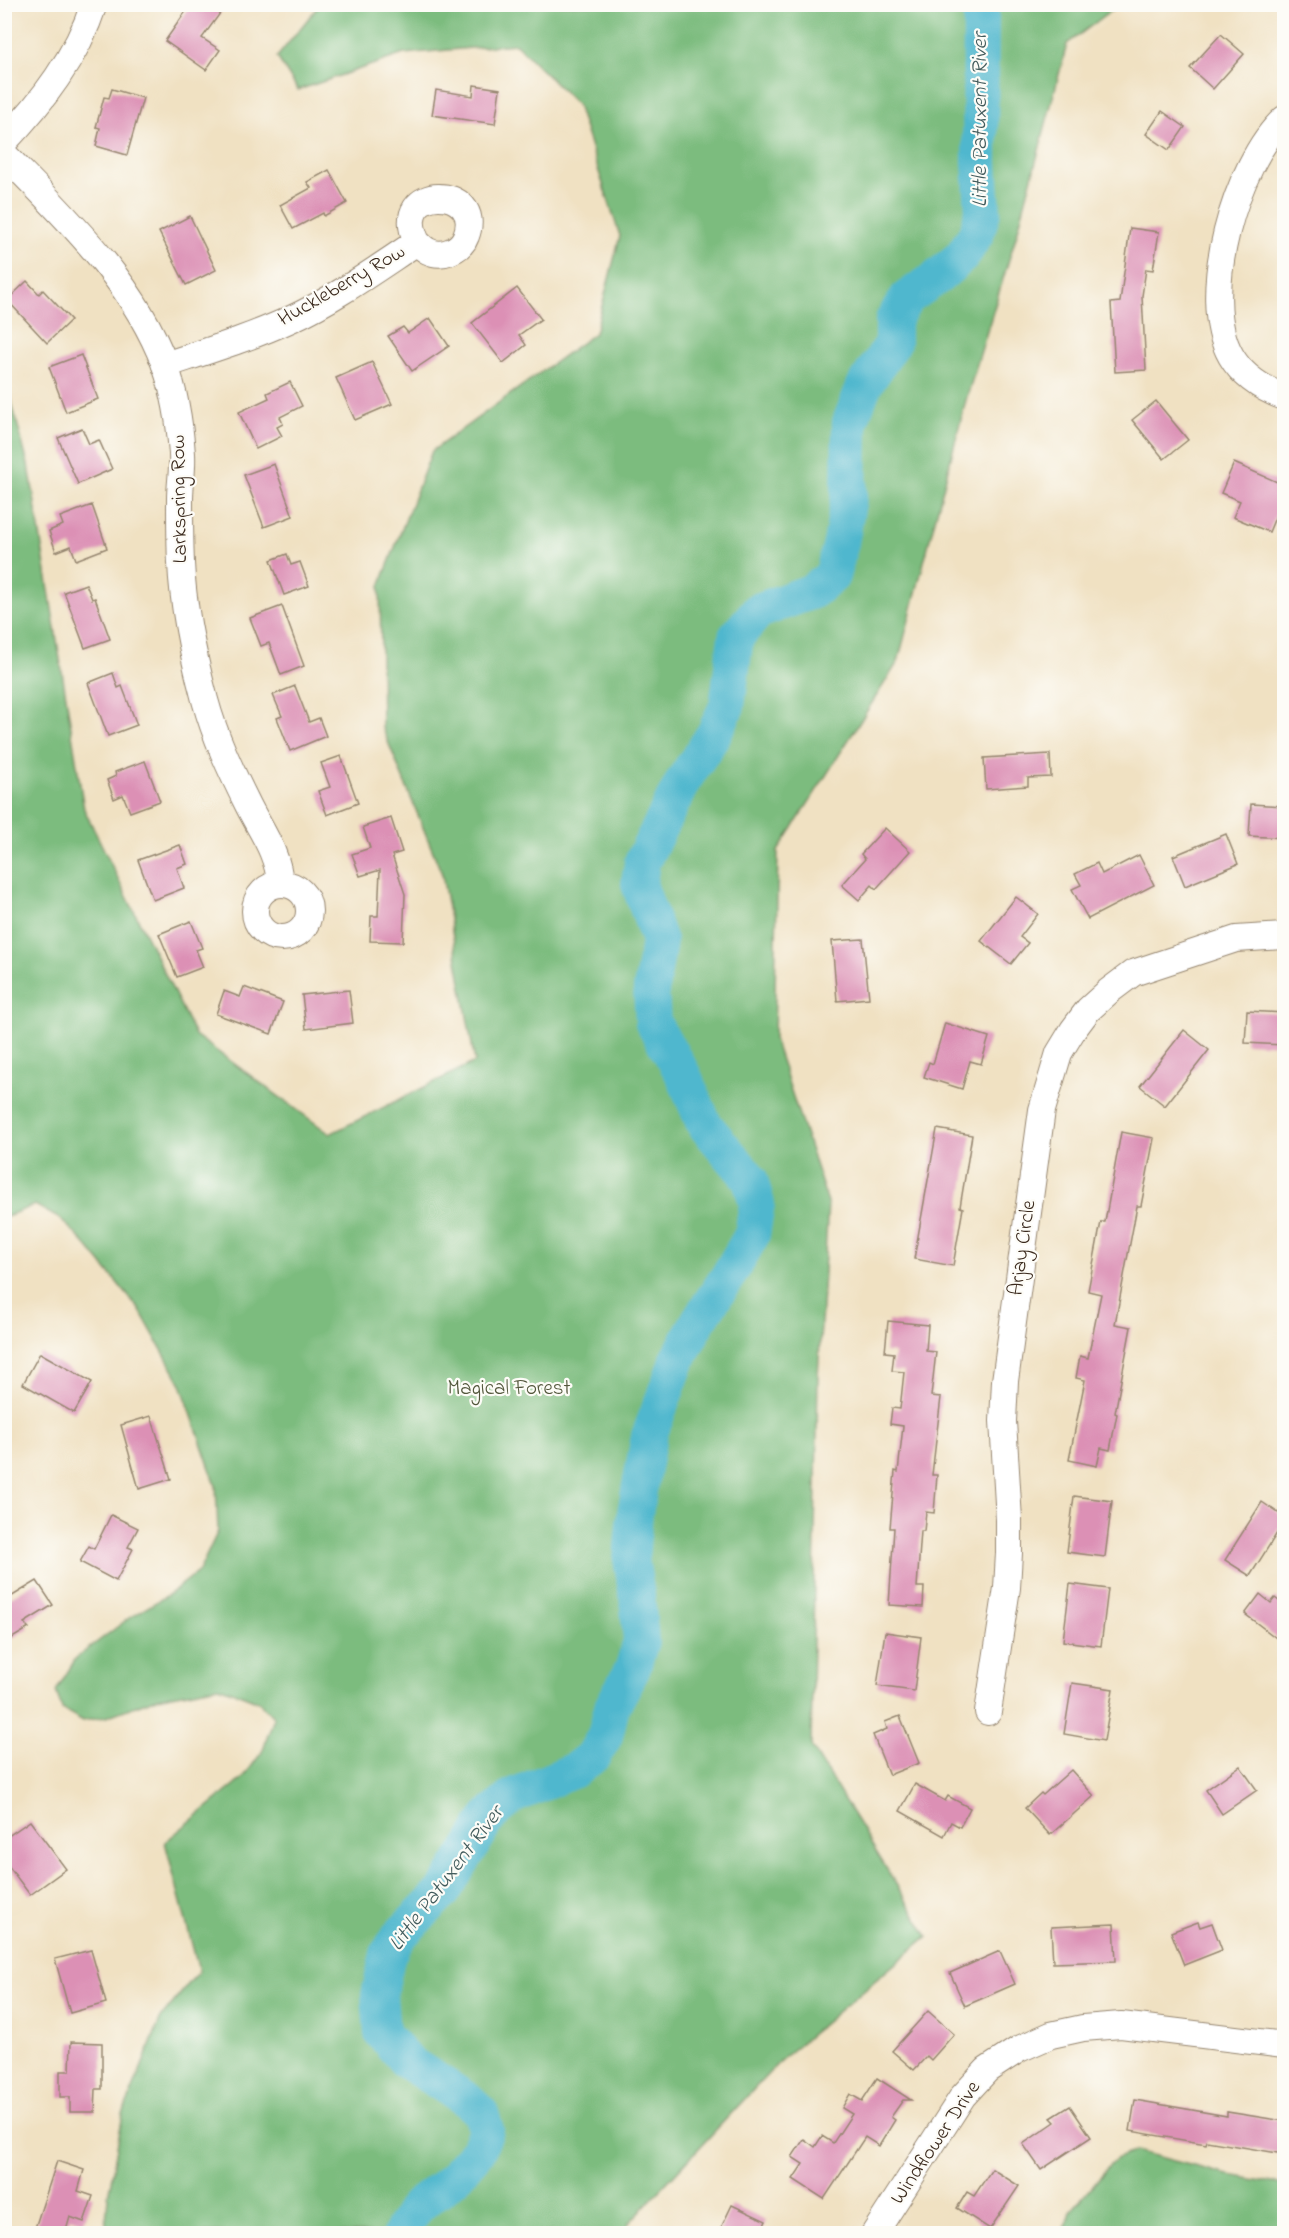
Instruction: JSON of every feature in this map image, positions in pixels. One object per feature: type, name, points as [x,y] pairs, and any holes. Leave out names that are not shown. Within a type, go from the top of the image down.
[{"type":"street","points":[[4,142],[28,117],[53,83],[77,46],[94,4]]},
{"type":"street","points":[[1284,119],[1255,155],[1240,187],[1226,234],[1219,309],[1223,336],[1231,357],[1247,377],[1267,391],[1284,397]]},
{"type":"street","name":"Larkspring Row","points":[[4,154],[78,231],[112,271],[137,309],[165,366],[177,414],[182,456],[181,553],[186,623],[209,717],[226,760],[272,848],[279,869],[280,884]]},
{"type":"street","name":"Huckleberry Row","points":[[165,366],[249,337],[293,318],[332,297],[417,242]]},
{"type":"street","name":"Arjay Circle","points":[[988,1712],[1007,1588],[1009,1553],[1003,1420],[1005,1381],[1042,1110],[1059,1053],[1088,1010],[1133,973],[1236,939],[1284,936]]},
{"type":"street","name":"Windflower Drive","points":[[874,2234],[963,2096],[987,2070],[1019,2049],[1051,2035],[1083,2028],[1121,2025],[1284,2045]]},
{"type":"green space","name":"Magical Forest","points":[[318,5],[1119,5],[1067,44],[1018,230],[966,400],[898,662],[778,851],[774,1039],[828,1203],[818,1376],[811,1746],[928,1936],[784,2057],[629,2223],[626,2233],[105,2233],[108,2197],[123,2114],[161,2018],[199,1971],[165,1842],[243,1778],[262,1752],[274,1718],[259,1702],[219,1686],[157,1698],[106,1717],[83,1721],[62,1709],[56,1691],[76,1658],[129,1618],[168,1595],[199,1571],[218,1531],[216,1486],[181,1384],[139,1309],[62,1220],[35,1205],[5,1217],[5,377],[30,472],[84,809],[195,1035],[330,1134],[475,1062],[442,874],[382,727],[380,586],[432,451],[595,333],[620,236],[577,105],[516,44],[404,54],[298,90],[277,57]]},
{"type":"green space","points":[[1136,2151],[1224,2174],[1284,2185],[1284,2233],[1062,2233],[1072,2210],[1115,2159]]},
{"type":"building","points":[[191,4],[211,4],[221,12],[202,38],[220,50],[206,70],[165,41]]},
{"type":"building","points":[[1221,34],[1244,54],[1213,89],[1190,68]]},
{"type":"building","points":[[474,85],[500,89],[495,124],[432,115],[436,90],[473,96]]},
{"type":"building","points":[[112,89],[143,98],[127,155],[96,146],[100,128],[96,127],[104,97],[109,98]]},
{"type":"building","points":[[1162,111],[1185,127],[1169,150],[1146,134]]},
{"type":"building","points":[[329,170],[347,203],[293,229],[280,205],[311,188],[307,182]]},
{"type":"building","points":[[190,216],[216,270],[186,285],[159,232]]},
{"type":"building","points":[[1130,228],[1159,232],[1153,270],[1146,269],[1142,296],[1146,370],[1115,372],[1111,303],[1120,302]]},
{"type":"building","points":[[27,281],[39,294],[43,290],[71,320],[47,343],[7,300]]},
{"type":"building","points":[[517,288],[541,319],[519,335],[526,345],[503,363],[472,323]]},
{"type":"building","points":[[430,318],[449,346],[412,371],[388,336],[403,327],[408,333]]},
{"type":"building","points":[[81,355],[98,399],[66,412],[49,367]]},
{"type":"building","points":[[372,362],[392,404],[355,420],[336,378]]},
{"type":"building","points":[[290,382],[302,406],[280,417],[283,424],[277,427],[282,436],[256,449],[239,412],[269,398],[267,393]]},
{"type":"building","points":[[1156,401],[1188,440],[1164,459],[1132,420]]},
{"type":"building","points":[[82,428],[89,444],[99,440],[112,469],[78,484],[58,438]]},
{"type":"building","points":[[1234,463],[1284,485],[1284,496],[1269,532],[1233,517],[1240,501],[1221,493]]},
{"type":"building","points":[[274,464],[293,516],[264,527],[244,475]]},
{"type":"building","points":[[92,505],[107,548],[76,560],[71,546],[56,552],[49,531],[63,525],[60,517]]},
{"type":"building","points":[[287,554],[291,565],[300,562],[309,586],[284,595],[271,560]]},
{"type":"building","points":[[86,584],[92,599],[95,598],[110,639],[85,648],[64,592]]},
{"type":"building","points":[[282,606],[304,666],[281,675],[269,643],[261,646],[250,618]]},
{"type":"building","points":[[113,673],[118,688],[122,686],[137,725],[108,736],[88,683]]},
{"type":"building","points":[[295,686],[309,722],[319,718],[326,736],[290,751],[277,718],[282,716],[273,695]]},
{"type":"building","points":[[1050,754],[1051,777],[1028,778],[1028,786],[986,789],[984,758]]},
{"type":"building","points":[[341,756],[358,803],[327,815],[318,791],[330,787],[321,763]]},
{"type":"building","points":[[145,761],[160,801],[130,812],[123,795],[114,799],[107,780],[116,776],[115,772]]},
{"type":"building","points":[[1251,804],[1284,806],[1284,838],[1249,836]]},
{"type":"building","points":[[391,818],[402,852],[392,855],[405,894],[403,942],[370,941],[371,916],[378,916],[380,870],[360,876],[352,854],[370,848],[363,827]]},
{"type":"building","points":[[885,828],[910,851],[876,889],[872,885],[859,900],[842,885],[865,859],[861,854]]},
{"type":"building","points":[[1226,834],[1238,864],[1185,886],[1173,856]]},
{"type":"building","points":[[180,845],[187,864],[177,868],[184,888],[153,900],[138,860]]},
{"type":"building","points":[[1139,855],[1154,885],[1088,919],[1072,889],[1081,885],[1075,874],[1097,863],[1102,874]]},
{"type":"building","points":[[1016,897],[1038,914],[1020,937],[1028,943],[1011,964],[981,941]]},
{"type":"building","points":[[191,921],[202,948],[196,950],[203,967],[177,977],[159,934]]},
{"type":"building","points":[[863,939],[869,998],[837,1001],[832,941]]},
{"type":"building","points":[[244,987],[283,1002],[271,1034],[216,1014],[224,991],[240,997]]},
{"type":"building","points":[[349,990],[353,1023],[306,1029],[302,995]]},
{"type":"building","points":[[1247,1011],[1284,1013],[1284,1045],[1245,1043]]},
{"type":"building","points":[[945,1023],[989,1037],[981,1064],[970,1061],[962,1089],[924,1077],[929,1062],[933,1064]]},
{"type":"building","points":[[1184,1030],[1209,1050],[1165,1106],[1140,1086]]},
{"type":"building","points":[[937,1129],[972,1135],[953,1266],[914,1259]]},
{"type":"building","points":[[1121,1132],[1154,1138],[1141,1206],[1137,1206],[1115,1324],[1131,1327],[1115,1413],[1117,1414],[1110,1450],[1101,1448],[1097,1466],[1069,1460],[1085,1380],[1076,1378],[1080,1356],[1088,1358],[1101,1294],[1088,1291],[1101,1222],[1105,1222]]},
{"type":"building","points":[[888,1321],[928,1325],[926,1351],[936,1352],[931,1396],[941,1397],[932,1475],[937,1475],[934,1513],[926,1512],[924,1531],[921,1531],[917,1587],[924,1587],[923,1607],[889,1605],[894,1528],[890,1528],[895,1471],[898,1472],[903,1426],[890,1424],[892,1408],[900,1409],[904,1372],[892,1371],[894,1353],[885,1352]]},
{"type":"building","points":[[40,1353],[92,1382],[74,1413],[23,1384]]},
{"type":"building","points":[[151,1416],[171,1479],[139,1489],[121,1425]]},
{"type":"building","points":[[1074,1496],[1112,1501],[1105,1557],[1067,1552]]},
{"type":"building","points":[[1262,1502],[1284,1517],[1284,1522],[1250,1576],[1225,1560]]},
{"type":"building","points":[[111,1515],[138,1528],[128,1547],[133,1549],[116,1581],[80,1562],[89,1546],[94,1549]]},
{"type":"building","points":[[37,1581],[53,1605],[24,1623],[29,1628],[4,1643],[4,1601]]},
{"type":"building","points":[[1070,1584],[1108,1589],[1101,1646],[1063,1641]]},
{"type":"building","points":[[1260,1594],[1271,1603],[1275,1598],[1284,1605],[1284,1644],[1245,1614]]},
{"type":"building","points":[[885,1632],[921,1637],[914,1691],[877,1686]]},
{"type":"building","points":[[1072,1683],[1113,1689],[1104,1741],[1064,1734]]},
{"type":"building","points":[[900,1716],[919,1763],[889,1775],[873,1735],[887,1729],[885,1722]]},
{"type":"building","points":[[1240,1766],[1257,1790],[1222,1814],[1206,1790]]},
{"type":"building","points":[[1071,1770],[1094,1796],[1050,1835],[1025,1808]]},
{"type":"building","points":[[915,1784],[945,1801],[948,1796],[970,1808],[960,1827],[951,1822],[944,1836],[900,1811]]},
{"type":"building","points":[[30,1821],[66,1869],[30,1895],[4,1860],[4,1839]]},
{"type":"building","points":[[1198,1922],[1200,1927],[1212,1923],[1222,1950],[1184,1965],[1171,1932]]},
{"type":"building","points":[[1114,1924],[1116,1961],[1053,1963],[1051,1927]]},
{"type":"building","points":[[91,1950],[106,2003],[70,2013],[55,1959]]},
{"type":"building","points":[[1000,1951],[1015,1984],[965,2006],[950,1973]]},
{"type":"building","points":[[928,2011],[954,2034],[931,2060],[927,2056],[914,2070],[892,2051]]},
{"type":"building","points":[[71,2042],[102,2043],[102,2089],[96,2089],[95,2112],[70,2112],[70,2097],[60,2097],[60,2071],[70,2071]]},
{"type":"building","points":[[877,2078],[911,2100],[903,2100],[891,2117],[895,2120],[879,2146],[865,2137],[824,2199],[793,2179],[803,2164],[792,2157],[804,2139],[815,2147],[822,2136],[833,2143],[852,2114],[842,2108],[850,2094],[862,2101]]},
{"type":"building","points":[[1135,2100],[1227,2116],[1227,2112],[1284,2121],[1284,2154],[1130,2131]]},
{"type":"building","points":[[1070,2106],[1091,2137],[1041,2170],[1023,2144],[1055,2122],[1051,2118]]},
{"type":"building","points":[[57,2161],[84,2170],[78,2191],[93,2196],[84,2222],[70,2217],[65,2234],[53,2234],[35,2228]]},
{"type":"building","points":[[992,2169],[1019,2186],[990,2229],[957,2208],[967,2192],[974,2196]]},
{"type":"building","points":[[732,2205],[766,2221],[760,2234],[718,2234]]},
{"type":"waterway","name":"Little Patuxent River","points":[[400,2234],[415,2208],[453,2179],[478,2150],[486,2130],[481,2113],[467,2100],[406,2061],[382,2033],[379,1995],[388,1954],[399,1936],[443,1892],[490,1816],[513,1796],[575,1770],[593,1756],[605,1736],[612,1707],[632,1670],[641,1641],[631,1559],[635,1513],[649,1436],[678,1359],[699,1320],[752,1235],[757,1204],[750,1179],[704,1124],[684,1076],[653,1023],[651,989],[659,941],[639,884],[642,862],[683,781],[714,734],[727,706],[736,637],[758,611],[813,591],[832,576],[841,543],[849,497],[850,422],[864,386],[893,343],[893,320],[907,298],[939,276],[962,256],[976,234],[983,212],[980,162],[981,4]]}]
